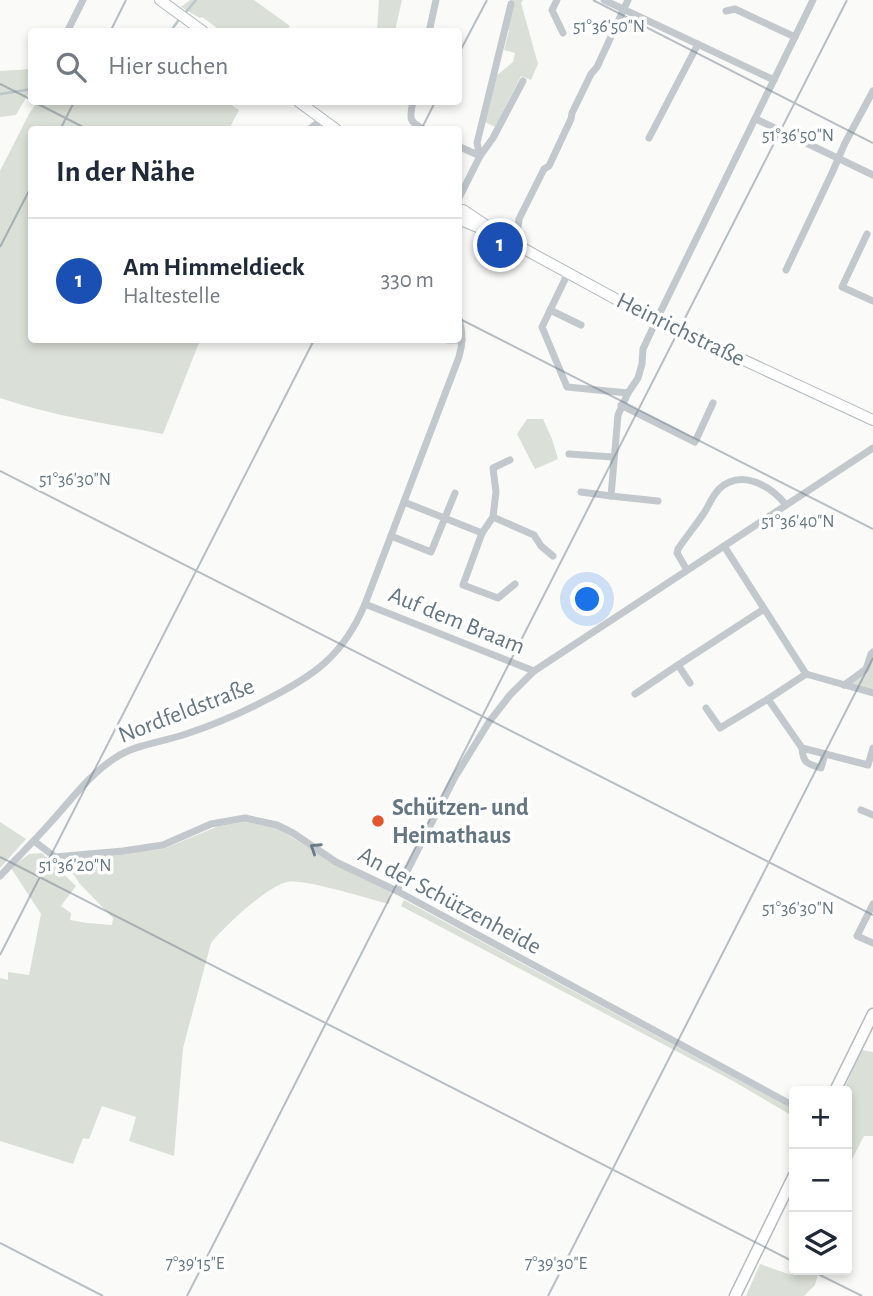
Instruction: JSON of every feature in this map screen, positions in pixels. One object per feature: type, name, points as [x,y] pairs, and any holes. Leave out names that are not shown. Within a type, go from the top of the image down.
[{"type":"main road","points":[[837,1086],[873,1014]]},
{"type":"main road","points":[[735,1296],[789,1185]]},
{"type":"street","points":[[69,28],[83,0]]},
{"type":"street","points":[[160,0],[198,28]]},
{"type":"street","points":[[430,28],[436,0]]},
{"type":"street","points":[[557,0],[552,10],[563,33]]},
{"type":"street","points":[[604,0],[774,80]]},
{"type":"street","points":[[510,242],[628,0]]},
{"type":"street","points":[[611,496],[618,415],[621,405],[638,378],[643,349],[813,0]]},
{"type":"street","points":[[480,156],[477,143],[511,4]]},
{"type":"street","points":[[726,11],[735,9],[795,37]]},
{"type":"street","points":[[649,138],[698,44]]},
{"type":"street","points":[[462,206],[480,156],[493,138],[523,81]]},
{"type":"street","points":[[786,270],[853,126],[873,91]]},
{"type":"street","points":[[303,105],[332,126]]},
{"type":"street","points":[[412,105],[411,120],[419,126]]},
{"type":"street","points":[[313,126],[323,119]]},
{"type":"street","points":[[755,120],[873,175]]},
{"type":"street","points":[[480,132],[493,138]]},
{"type":"street","points":[[462,148],[480,156]]},
{"type":"street","name":"Heinrichstraße","points":[[462,213],[656,321],[873,420]]},
{"type":"street","points":[[867,234],[842,287],[873,301]]},
{"type":"street","points":[[568,273],[542,327],[567,387],[628,393]]},
{"type":"street","points":[[550,310],[581,325]]},
{"type":"street","name":"Nordfeldstraße","points":[[0,876],[84,785],[116,757],[220,722],[288,689],[330,659],[345,641],[365,604],[459,357],[461,343]]},
{"type":"street","points":[[621,405],[695,442],[713,402]]},
{"type":"street","points":[[397,891],[455,777],[489,722],[510,695],[534,671],[873,448]]},
{"type":"street","points":[[569,453],[613,457]]},
{"type":"street","points":[[510,460],[493,468],[496,492],[493,517],[482,533],[463,585],[498,598],[515,584]]},
{"type":"street","points":[[687,570],[677,553],[678,549],[718,490],[725,484],[737,480],[754,481],[773,491],[786,505]]},
{"type":"street","points":[[581,492],[658,501]]},
{"type":"street","points":[[391,536],[432,552],[455,494]]},
{"type":"street","points":[[404,502],[482,533]]},
{"type":"street","points":[[493,517],[534,535],[541,546],[553,556]]},
{"type":"street","points":[[724,546],[806,674],[873,693]]},
{"type":"street","name":"Auf dem Braam","points":[[365,604],[534,671]]},
{"type":"street","points":[[635,694],[764,610]]},
{"type":"street","points":[[844,685],[866,669],[873,652]]},
{"type":"street","points":[[678,665],[690,683]]},
{"type":"street","points":[[706,708],[720,728],[806,674]]},
{"type":"street","points":[[768,699],[802,748],[807,764],[821,768],[825,754]]},
{"type":"street","points":[[802,748],[868,765],[873,748]]},
{"type":"street","points":[[861,810],[873,816]]},
{"type":"street","name":"An der Schützenheide","points":[[34,841],[55,857],[163,845],[211,824],[245,818],[277,825],[336,862],[397,891],[789,1103]]},
{"type":"street","points":[[873,904],[857,936],[873,943]]},
{"type":"shaded area","points":[[190,0],[254,0],[290,26],[216,28],[202,17],[181,7]]},
{"type":"shaded area","points":[[379,0],[402,0],[396,28],[377,28]]},
{"type":"shaded area","points":[[510,0],[523,0],[521,3],[538,64],[531,80],[521,76],[495,127],[485,122],[496,76],[513,62],[515,53],[504,50],[509,30],[502,27]]},
{"type":"shaded area","points":[[28,69],[28,94],[16,115],[0,117],[0,71]]},
{"type":"shaded area","points":[[36,105],[232,105],[239,110],[231,126],[28,126],[28,343],[199,343],[163,434],[60,415],[0,398],[0,171]]},
{"type":"shaded area","points":[[527,419],[543,419],[558,459],[535,469],[517,434]]},
{"type":"shaded area","points":[[873,655],[873,690],[851,685],[852,682]]},
{"type":"shaded area","points":[[0,822],[26,839],[0,868]]},
{"type":"shaded area","points":[[244,822],[279,829],[331,862],[391,891],[389,904],[321,886],[287,882],[257,899],[211,943],[183,1048],[174,1156],[129,1141],[136,1117],[102,1106],[89,1139],[83,1138],[73,1164],[0,1141],[0,978],[8,980],[8,972],[29,975],[41,914],[11,868],[29,854],[42,853],[76,886],[61,906],[71,913],[70,920],[112,925],[113,918],[79,883],[64,859],[163,849],[219,826]]},
{"type":"shaded area","points":[[404,900],[789,1107],[789,1114],[733,1081],[401,906]]},
{"type":"shaded area","points":[[862,1050],[873,1052],[873,1136],[864,1136],[852,1159],[852,1086],[845,1086]]},
{"type":"shaded area","points":[[760,1264],[789,1275],[818,1275],[815,1285],[804,1296],[746,1296]]},
{"type":"waterway","points":[[185,13],[196,0]]},
{"type":"waterway","points":[[173,28],[180,18]]},
{"type":"waterway","points":[[0,94],[28,90]]},
{"type":"place","name":"Am Himmeldieck","points":[[500,245]]},
{"type":"place","name":"Schützen- und Heimathaus","points":[[378,821]]}]
